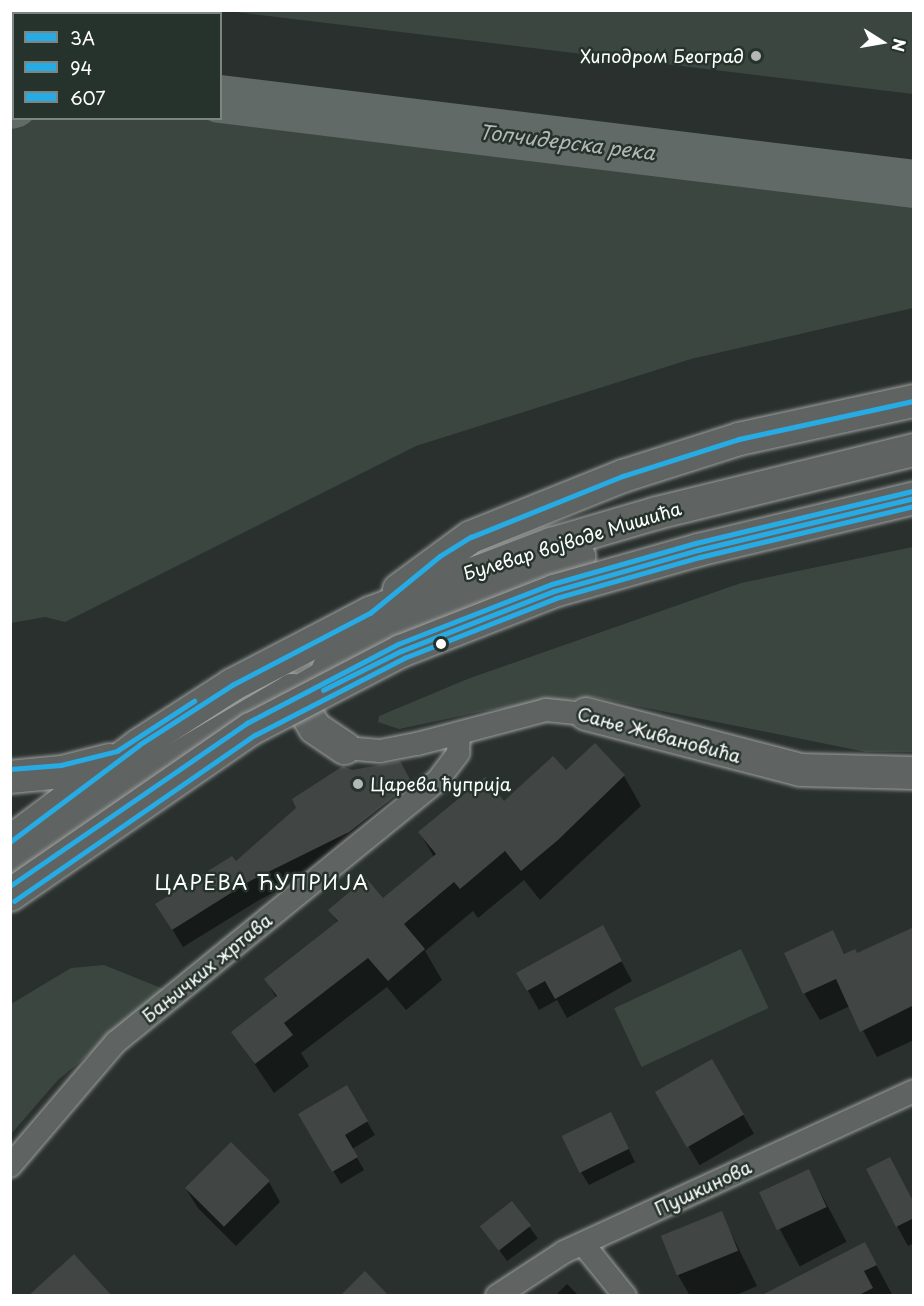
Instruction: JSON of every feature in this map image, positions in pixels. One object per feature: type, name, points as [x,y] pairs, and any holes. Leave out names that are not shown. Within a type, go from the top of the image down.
[{"type":"main road","points":[[370,614],[440,556],[471,537],[565,498],[739,439],[914,401]]},
{"type":"main road","name":"Булевар војводе Мишића","points":[[10,842],[120,758],[232,685],[370,614],[551,544],[668,510],[914,450]]},
{"type":"main road","points":[[328,669],[454,607],[617,543],[764,502],[914,467]]},
{"type":"main road","points":[[10,895],[251,729],[401,651],[564,588],[914,498]]},
{"type":"main road","points":[[10,867],[47,847],[145,777],[292,690]]},
{"type":"main road","name":"Сање Живановића","points":[[292,690],[315,729],[345,748]]},
{"type":"main road","name":"Сање Живановића","points":[[586,714],[801,770],[914,773]]},
{"type":"main road","points":[[10,777],[62,772],[120,758]]},
{"type":"main road","points":[[10,895],[47,847]]},
{"type":"street","points":[[292,690],[328,669]]},
{"type":"street","name":"Сање Живановића","points":[[345,748],[383,751],[546,710],[586,714]]},
{"type":"street","name":"Бањичких жртава","points":[[10,1166],[116,1042],[438,780],[458,753],[459,733]]},
{"type":"street","name":"Пушкинова","points":[[497,1296],[583,1244],[914,1091]]},
{"type":"street","points":[[583,1244],[625,1296]]},
{"type":"shaded area","name":"Хиподром Београд","points":[[228,11],[913,11],[913,94],[285,18]]},
{"type":"shaded area","points":[[11,109],[12,120],[222,120],[222,117],[276,117],[687,172],[913,198],[913,308],[691,359],[416,446],[65,622],[45,617],[11,623]]},
{"type":"shaded area","points":[[913,547],[913,752],[866,752],[592,697],[484,711],[399,729],[378,722],[379,716],[470,678],[741,583]]},
{"type":"shaded area","points":[[741,949],[768,1008],[642,1067],[614,1008]]},
{"type":"shaded area","points":[[104,965],[166,990],[58,1080],[11,1134],[11,1004],[71,968]]},
{"type":"building","points":[[595,743],[625,775],[558,840],[521,871],[505,851],[460,889],[454,882],[404,924],[425,949],[388,981],[368,958],[284,1023],[293,1035],[255,1064],[231,1032],[277,996],[264,979],[338,921],[328,910],[366,878],[383,898],[436,854],[418,832],[485,777],[504,801],[553,756],[566,770]]},
{"type":"building","points":[[400,761],[412,783],[349,832],[250,881],[172,930],[155,904],[232,856],[236,861],[296,808],[292,799],[343,766],[352,770]]},
{"type":"building","points":[[603,925],[622,961],[555,999],[545,981],[527,991],[516,973]]},
{"type":"building","points":[[914,927],[914,1005],[860,1032],[836,979],[803,994],[784,953],[833,930],[844,954],[855,949],[857,953]]},
{"type":"building","points":[[712,1059],[744,1114],[687,1147],[655,1092]]},
{"type":"building","points":[[347,1085],[368,1121],[345,1135],[358,1157],[332,1172],[298,1114]]},
{"type":"building","points":[[611,1112],[629,1149],[580,1173],[562,1136]]},
{"type":"building","points":[[231,1142],[270,1181],[224,1227],[185,1188]]},
{"type":"building","points":[[890,1157],[914,1203],[914,1218],[896,1227],[866,1169]]},
{"type":"building","points":[[809,1169],[827,1207],[777,1230],[759,1192]]},
{"type":"building","points":[[512,1201],[531,1225],[499,1251],[480,1226]]},
{"type":"building","points":[[722,1211],[738,1251],[677,1276],[661,1236]]},
{"type":"building","points":[[865,1242],[877,1265],[864,1271],[873,1288],[857,1296],[760,1296]]},
{"type":"building","points":[[74,1254],[112,1296],[28,1296]]},
{"type":"building","points":[[365,1271],[389,1296],[340,1296]]},
{"type":"waterway","name":"Топчидерска река","points":[[222,99],[914,184]]},
{"type":"transit line","name":"3A","points":[[10,842],[139,745],[232,685],[370,613],[440,556],[471,537],[623,476],[739,439],[914,401]]},
{"type":"transit line","name":"607","points":[[10,886],[247,723],[398,644],[552,584],[696,543],[912,491]]},
{"type":"transit line","name":"3A","points":[[323,690],[401,651],[554,591],[698,550],[914,498]]},
{"type":"transit line","name":"94","points":[[14,901],[255,735],[404,658],[556,598],[700,557],[914,506]]},
{"type":"transit line","name":"607","points":[[10,769],[61,765],[117,751],[194,701]]},
{"type":"place","name":"Хиподром Београд","points":[[756,56]]},
{"type":"place","name":"Царева ћуприја","points":[[358,784]]},
{"type":"district","name":"ЦАРЕВА ЋУПРИЈА","points":[[262,882]]}]
